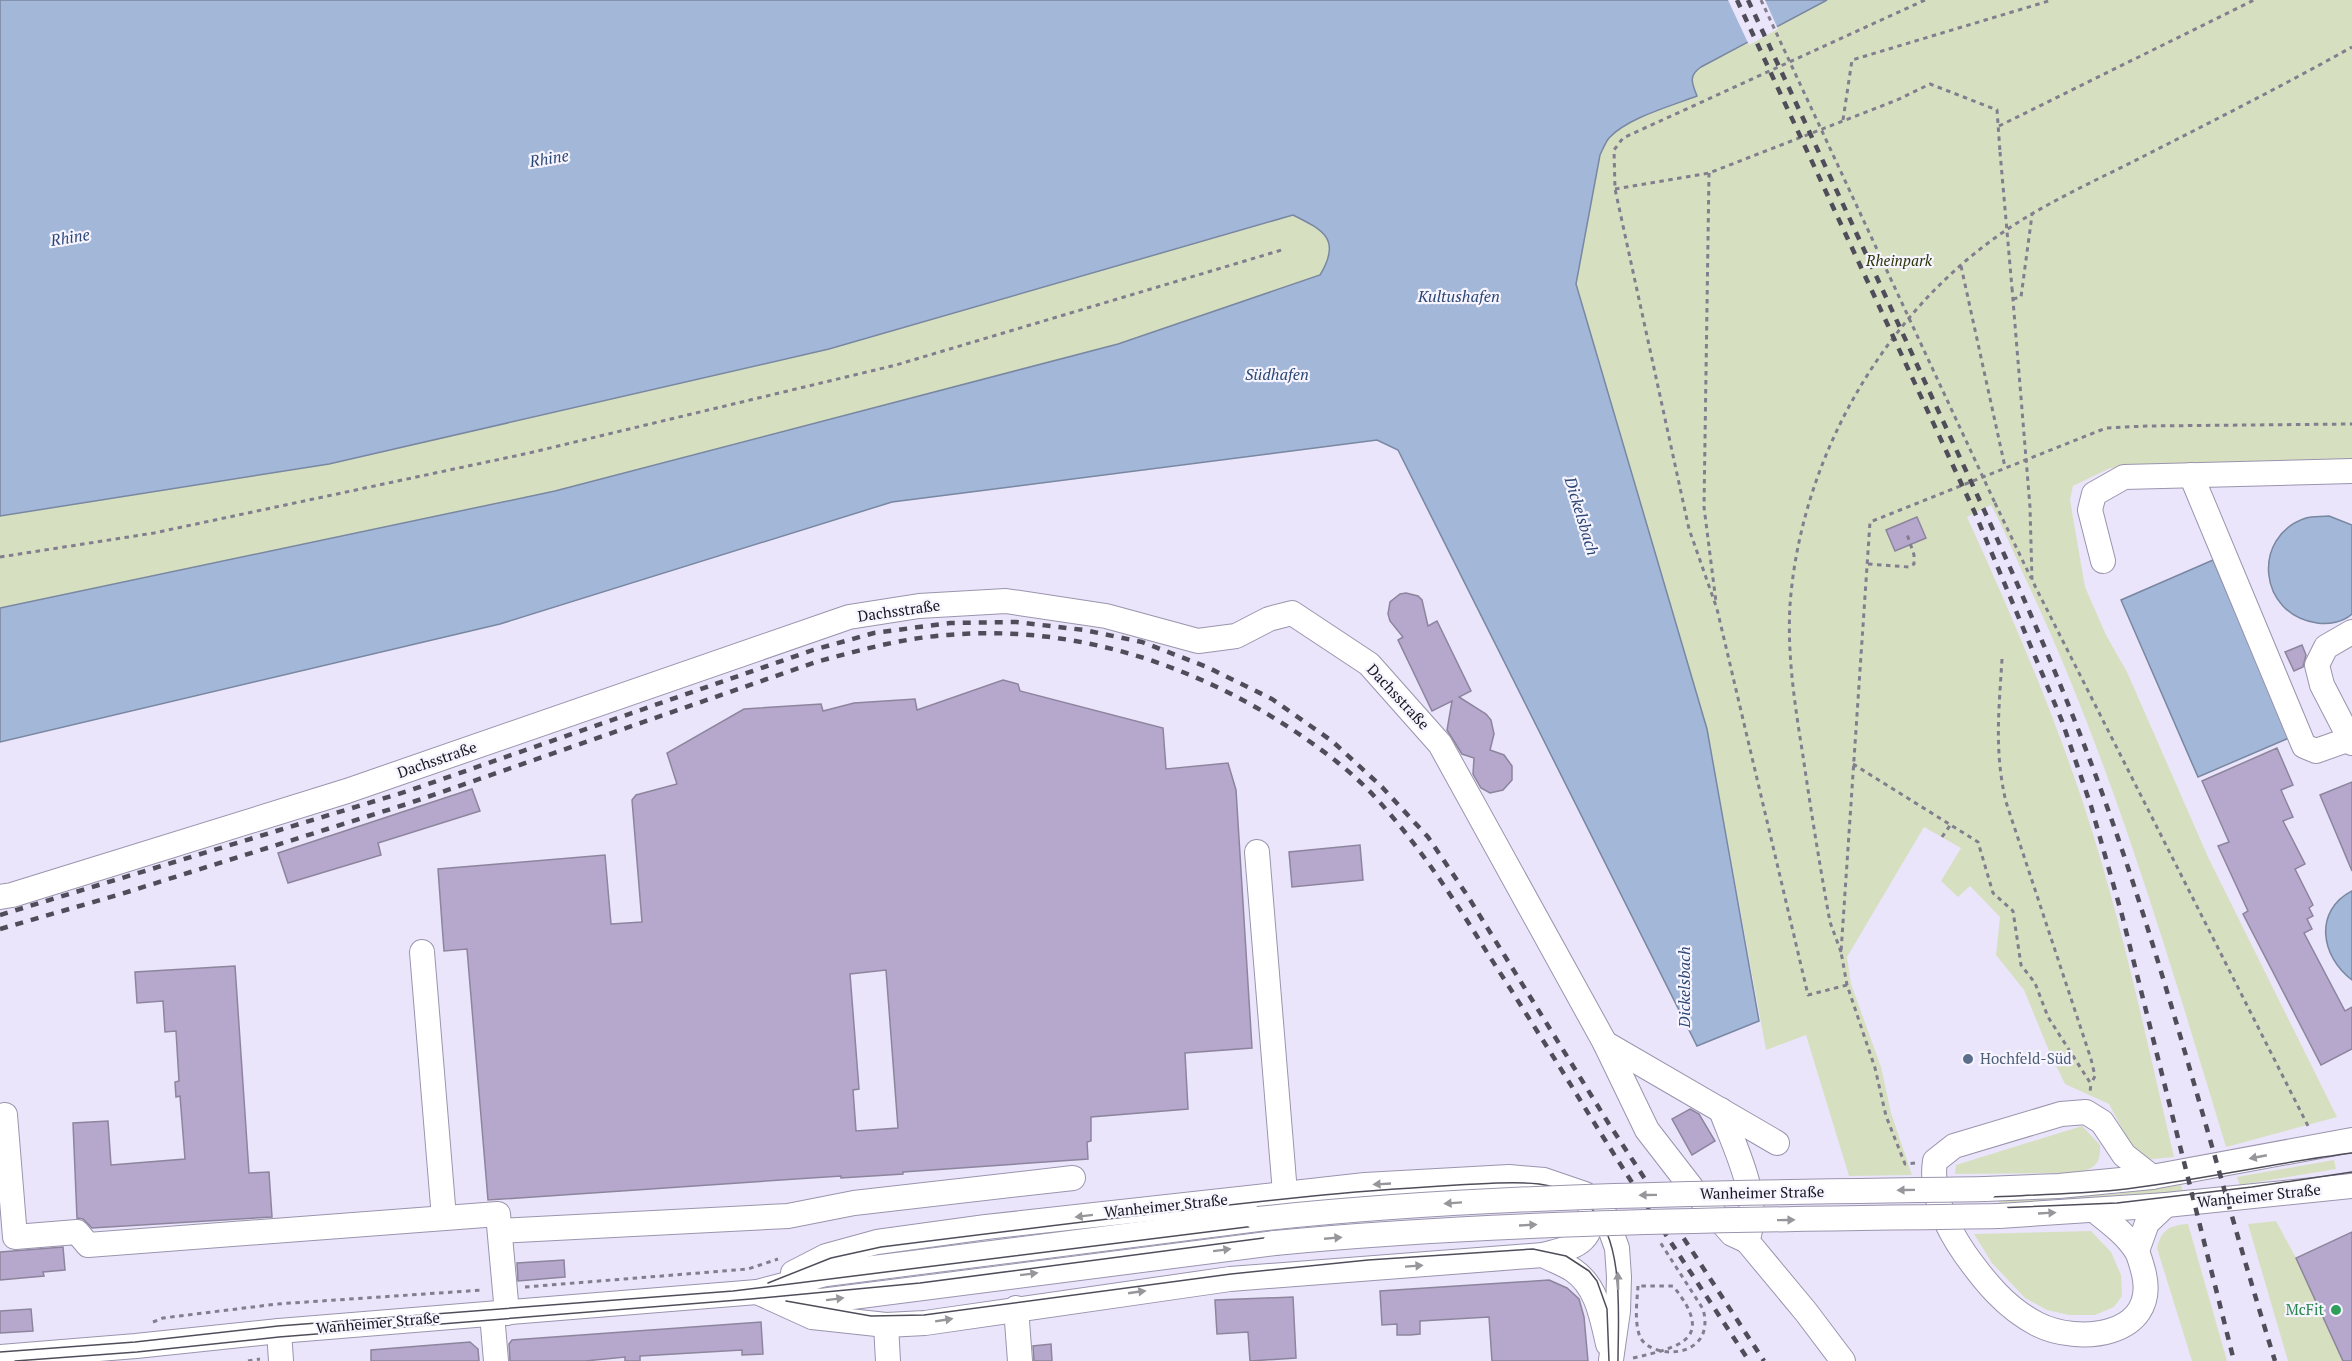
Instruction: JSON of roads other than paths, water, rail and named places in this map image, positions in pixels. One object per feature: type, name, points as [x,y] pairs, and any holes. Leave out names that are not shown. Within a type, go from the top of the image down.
[{"type":"street","points":[[2103,561],[2090,510],[2094,494],[2124,477],[2352,471]]},
{"type":"street","points":[[2191,475],[2304,746],[2316,751],[2351,740],[2322,685],[2317,664],[2326,647],[2352,632]]},
{"type":"street","name":"Dachsstraße","points":[[0,897],[347,791],[849,617],[919,606],[1006,601],[1106,616],[1198,641],[1236,636],[1269,618],[1292,613],[1369,664],[1440,744],[1605,1043]]},
{"type":"street","points":[[1257,852],[1285,1193]]},
{"type":"street","points":[[422,952],[444,1218]]},
{"type":"street","points":[[1605,1043],[1777,1143]]},
{"type":"street","points":[[1605,1043],[1647,1130],[1695,1192],[1732,1234],[1747,1241],[1843,1361]]},
{"type":"street","points":[[1721,1110],[1747,1182],[1752,1216],[1752,1229],[1747,1241]]},
{"type":"street","points":[[2094,1210],[2125,1237],[2137,1251],[2145,1281],[2146,1296],[2138,1316],[2131,1322],[2101,1333],[2078,1333],[2039,1325],[2021,1315],[1984,1281],[1954,1238],[1940,1206],[1933,1176],[1935,1161],[1954,1146],[2061,1114],[2086,1112],[2102,1122],[2124,1155],[2152,1177]]},
{"type":"street","points":[[5,1115],[15,1237],[77,1232],[88,1245],[498,1214],[505,1289],[499,1313],[495,1361]]},
{"type":"street","points":[[2095,1183],[2109,1161],[2112,1140]]},
{"type":"street","name":"Wanheimer Straße","points":[[0,1357],[279,1331],[757,1292],[826,1274],[1336,1211],[1542,1197],[1985,1189],[2095,1183],[2152,1177],[2352,1140]]},
{"type":"street","name":"Wanheimer Straße","points":[[757,1292],[826,1256],[877,1242],[986,1227],[1285,1193],[1365,1185],[1509,1177],[1544,1180],[1585,1194],[1605,1215],[1617,1248],[1618,1311],[1611,1360]]},
{"type":"street","points":[[500,1231],[788,1216],[854,1203],[1073,1178]]},
{"type":"street","name":"Wanheimer Straße","points":[[757,1292],[821,1301],[1275,1243],[1340,1237],[1544,1224],[1999,1216],[2166,1205],[2352,1186]]},
{"type":"street","name":"Wanheimer Straße","points":[[757,1292],[812,1317],[886,1325],[925,1323],[1230,1279],[1543,1256],[1574,1247],[1586,1237],[1592,1218],[1591,1208],[1585,1194]]},
{"type":"street","points":[[2137,1251],[2146,1223],[2166,1205]]},
{"type":"street","name":"Wanheimer Straße","points":[[1543,1256],[1573,1270],[1590,1287],[1602,1316],[1611,1360]]},
{"type":"street","points":[[1017,1308],[1020,1361]]},
{"type":"street","points":[[886,1325],[888,1361]]},
{"type":"street","points":[[279,1331],[280,1358]]},
{"type":"water","points":[[0,0],[1827,0],[1701,67],[1693,77],[1697,96],[1662,108],[1627,124],[1609,138],[1600,155],[1576,284],[1707,729],[1759,1021],[1697,1046],[1398,450],[1377,440],[892,502],[500,624],[0,742],[0,608],[555,491],[1118,344],[1320,275],[1329,253],[1329,244],[1321,231],[1293,215],[829,349],[329,464],[0,516]]},
{"type":"water","points":[[2329,516],[2352,525],[2352,614],[2340,621],[2322,624],[2297,617],[2283,606],[2273,591],[2269,574],[2270,557],[2276,541],[2288,527],[2306,518]]},
{"type":"water","points":[[2213,560],[2289,738],[2198,777],[2121,600]]},
{"type":"water","points":[[2352,891],[2352,980],[2333,959],[2326,934],[2331,910]]},
{"type":"tram line","points":[[0,1352],[135,1342],[278,1326],[733,1291],[1263,1225],[1336,1218],[1541,1205],[1989,1197],[2117,1190],[2352,1153]]},
{"type":"tram line","points":[[15,1361],[920,1283],[1271,1237],[1543,1217],[1995,1208],[2117,1203],[2352,1172]]},
{"type":"tram line","points":[[768,1283],[831,1258],[881,1247],[1331,1194],[1488,1183],[1539,1184],[1560,1189],[1580,1199],[1591,1208],[1602,1223],[1610,1240],[1617,1281],[1618,1361]]},
{"type":"tram line","points":[[786,1301],[871,1316],[924,1315],[1231,1274],[1368,1260],[1533,1249],[1566,1256],[1589,1271],[1597,1281],[1607,1309],[1609,1361]]},
{"type":"railway","points":[[1737,0],[1975,513],[2062,721],[2091,806],[2122,915],[2234,1361]]},
{"type":"railway","points":[[1748,0],[1995,534],[2076,723],[2144,917],[2275,1361]]},
{"type":"railway","points":[[0,915],[408,791],[813,650],[874,633],[950,623],[1016,622],[1084,630],[1142,642],[1207,667],[1272,699],[1332,741],[1382,787],[1428,837],[1467,895],[1609,1124],[1764,1361]]},
{"type":"railway","points":[[0,929],[121,894],[410,803],[816,662],[865,649],[931,637],[994,633],[1040,636],[1086,643],[1130,654],[1174,669],[1257,708],[1327,754],[1366,788],[1391,815],[1421,853],[1462,913],[1660,1226],[1749,1361]]},
{"type":"place","name":"Hochfeld-Süd","points":[[1968,1059]]},
{"type":"place","name":"McFit","points":[[2336,1310]]},
{"type":"water label","name":"Rhine","points":[[549,158]]},
{"type":"water label","name":"Rhine","points":[[70,237]]},
{"type":"water label","name":"Kultushafen","points":[[1459,296]]},
{"type":"water label","name":"Südhafen","points":[[1277,374]]},
{"type":"water label","name":"Dickelsbach","points":[[1582,516]]},
{"type":"water label","name":"Dickelsbach","points":[[1684,987]]},
{"type":"park label","name":"Rheinpark","points":[[1899,261]]}]
